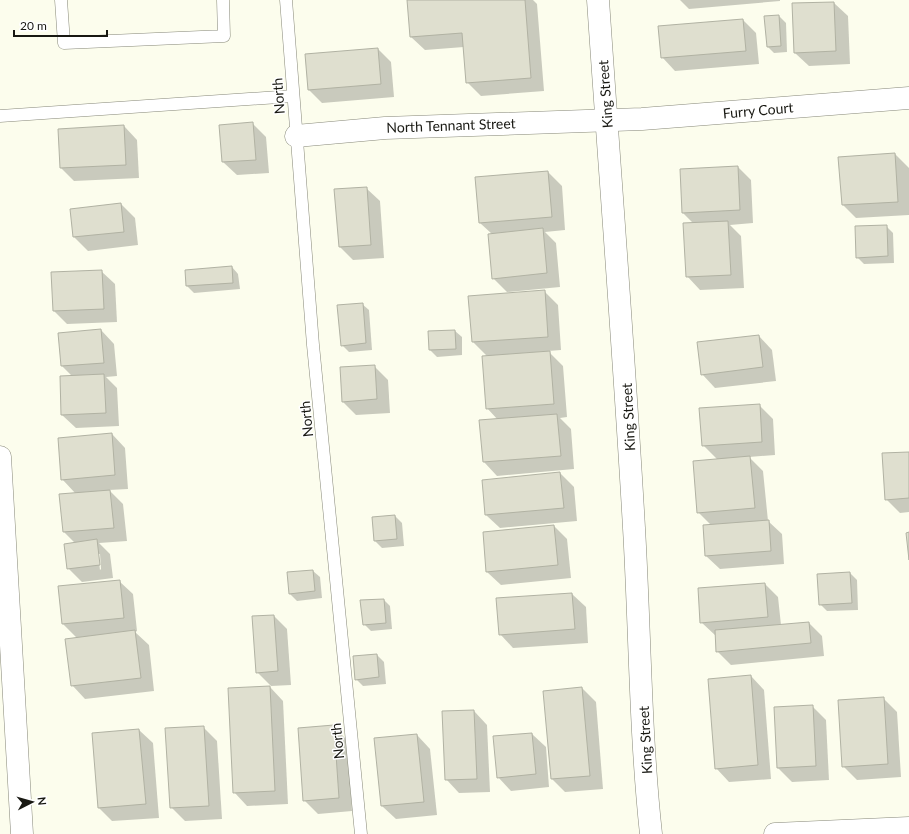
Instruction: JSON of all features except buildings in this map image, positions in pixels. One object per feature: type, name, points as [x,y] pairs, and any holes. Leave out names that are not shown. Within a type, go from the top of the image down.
[{"type":"street","name":"King Street","points":[[598,0],[624,353],[638,600],[647,798],[651,834]]},
{"type":"street","name":"Furry Court","points":[[607,120],[909,98]]},
{"type":"street","name":"North Tennant Street","points":[[296,136],[385,128],[607,120]]},
{"type":"street","points":[[0,457],[22,834]]},
{"type":"street","points":[[776,834],[909,828]]},
{"type":"lane","points":[[61,0],[64,43],[224,36],[223,0]]},
{"type":"lane","name":"North","points":[[286,0],[313,345],[361,834]]},
{"type":"lane","points":[[0,116],[293,96]]}]
